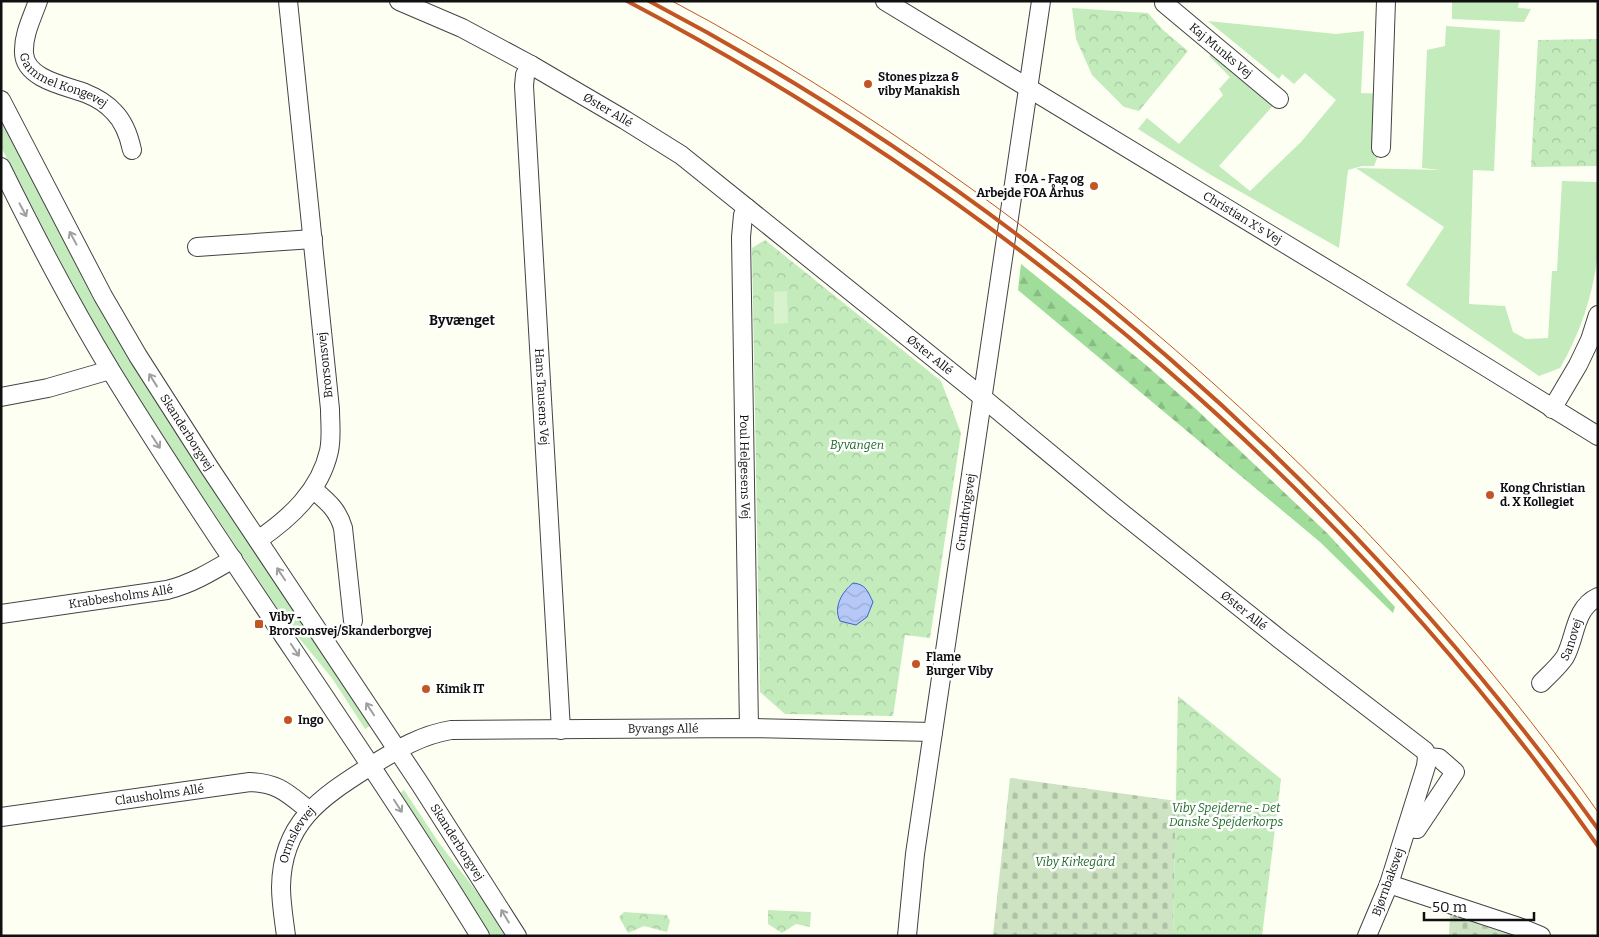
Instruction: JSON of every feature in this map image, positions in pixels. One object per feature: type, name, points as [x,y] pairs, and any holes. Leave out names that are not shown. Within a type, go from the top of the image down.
[{"type":"street","name":"Gammel Kongevej","points":[[38,1],[25,36],[24,55],[31,70],[67,88],[85,93],[113,110],[120,118],[128,135],[132,150]]},
{"type":"street","name":"Brorsonsvej","points":[[258,540],[291,516],[313,489],[329,451],[331,433],[288,1]]},
{"type":"street","name":"Øster Allé","points":[[399,1],[462,28],[531,65],[681,155],[1282,641],[1425,750],[1427,757]]},
{"type":"street","name":"Christian X's Vej","points":[[884,1],[1598,436]]},
{"type":"street","name":"Grundtvigsvej","points":[[907,936],[915,854],[1041,1]]},
{"type":"street","name":"Kaj Munks Vej","points":[[1164,1],[1164,4],[1279,99]]},
{"type":"street","points":[[1381,148],[1386,1]]},
{"type":"street","name":"Hans Tausens Vej","points":[[531,65],[526,75],[524,86],[561,730]]},
{"type":"street","name":"Skanderborgvej","points":[[1,100],[90,272],[133,347],[188,436],[397,750],[517,936]]},
{"type":"street","points":[[1,167],[110,370],[438,867],[480,936]]},
{"type":"street","name":"Poul Helgesens Vej","points":[[747,208],[744,215],[741,237],[749,728]]},
{"type":"street","points":[[197,247],[313,239]]},
{"type":"street","points":[[1552,409],[1578,365],[1590,340],[1598,315]]},
{"type":"street","points":[[1,397],[48,388],[110,370]]},
{"type":"street","points":[[313,489],[327,501],[340,518],[343,528],[354,621]]},
{"type":"street","name":"Krabbesholms Allé","points":[[1,614],[167,590],[206,576],[233,559]]},
{"type":"street","name":"Sanovej","points":[[1541,683],[1563,659],[1570,646],[1576,622],[1584,606],[1598,597]]},
{"type":"street","name":"Byvangs Allé","points":[[397,750],[427,736],[451,730],[749,728],[933,732]]},
{"type":"street","points":[[371,766],[397,750]]},
{"type":"street","points":[[1407,828],[1417,829],[1455,772],[1439,758],[1427,757]]},
{"type":"street","name":"Bjørnbaksvej","points":[[1367,936],[1389,884],[1426,766],[1427,757]]},
{"type":"street","name":"Ormslevvej","points":[[286,936],[281,887],[283,869],[291,840],[298,827],[317,803],[371,766]]},
{"type":"street","name":"Clausholms Allé","points":[[1,817],[250,782],[263,782],[280,788],[310,811]]},
{"type":"street","points":[[1389,884],[1519,926],[1541,936]]},
{"type":"green space","points":[[1452,1],[1519,1],[1518,8],[1531,9],[1524,22],[1452,19]]},
{"type":"green space","points":[[1072,8],[1148,13],[1163,30],[1188,51],[1139,111],[1124,107],[1092,75],[1076,39]]},
{"type":"green space","points":[[1208,21],[1336,34],[1364,31],[1361,93],[1383,94],[1381,148],[1374,166],[1362,166],[1348,170],[1339,248],[1211,175],[1138,129],[1147,118],[1179,144],[1223,95],[1219,89],[1230,77],[1209,56],[1214,53],[1279,99],[1219,166],[1250,191],[1301,142],[1336,100],[1305,73],[1294,84],[1282,74],[1279,79]]},
{"type":"green space","points":[[1446,26],[1500,30],[1494,171],[1473,170],[1469,304],[1505,306],[1513,332],[1526,339],[1548,338],[1552,271],[1557,271],[1562,181],[1598,182],[1598,251],[1590,297],[1580,326],[1560,368],[1539,376],[1406,285],[1444,227],[1356,168],[1440,170],[1422,168],[1427,50],[1445,46]]},
{"type":"green space","points":[[1598,39],[1598,166],[1531,167],[1538,40]]},
{"type":"green space","points":[[1,120],[39,195],[141,377],[370,726],[365,729],[332,678],[289,626],[120,368],[86,309],[1,147]]},
{"type":"green space","name":"Byvangen","points":[[765,240],[941,381],[961,433],[930,638],[905,635],[893,716],[785,714],[760,692],[752,248]]},
{"type":"green space","points":[[1021,264],[1146,365],[1196,409],[1327,533],[1395,607],[1393,613],[1320,542],[1018,290]]},
{"type":"green space","points":[[787,291],[788,323],[774,324],[774,292]]},
{"type":"green space","name":"Viby Spejderne - Det Danske Spejderkorps","points":[[1178,696],[1281,779],[1262,936],[1173,936]]},
{"type":"green space","name":"Viby Kirkegård","points":[[1010,778],[1176,801],[1173,936],[993,936]]},
{"type":"green space","points":[[404,790],[439,843],[483,900],[505,936],[491,936],[442,856],[400,793]]},
{"type":"green space","points":[[768,910],[811,912],[810,927],[796,924],[782,933],[768,924]]},
{"type":"green space","points":[[624,912],[667,915],[670,921],[667,932],[644,926],[628,933],[619,917]]},
{"type":"green space","points":[[1450,914],[1513,936],[1449,936]]},
{"type":"water","points":[[853,583],[864,587],[873,602],[867,617],[856,625],[840,621],[838,616],[838,605],[842,595]]},
{"type":"tram line","points":[[672,1],[744,41],[815,84],[884,128],[952,175],[1043,242],[1132,313],[1219,388],[1302,466],[1382,548],[1458,633],[1530,721],[1598,812]]},
{"type":"railway","points":[[627,1],[769,81],[906,168],[1037,264],[1163,366],[1282,476],[1395,593],[1500,716],[1598,846]]},
{"type":"railway","points":[[649,1],[787,79],[921,165],[1049,259],[1171,360],[1288,468],[1398,582],[1501,703],[1598,829]]},
{"type":"place","name":"Stones pizza & viby Manakish","points":[[868,84]]},
{"type":"place","name":"FOA - Fag og Arbejde FOA Århus","points":[[1094,186]]},
{"type":"place","name":"Kong Christian d. X Kollegiet","points":[[1490,495]]},
{"type":"place","name":"Viby - Brorsonsvej/Skanderborgvej","points":[[259,624]]},
{"type":"place","name":"Flame Burger Viby","points":[[916,664]]},
{"type":"place","name":"Kimik IT","points":[[426,689]]},
{"type":"place","name":"Ingo","points":[[288,720]]},
{"type":"district","name":"Byvænget","points":[[462,320]]}]
